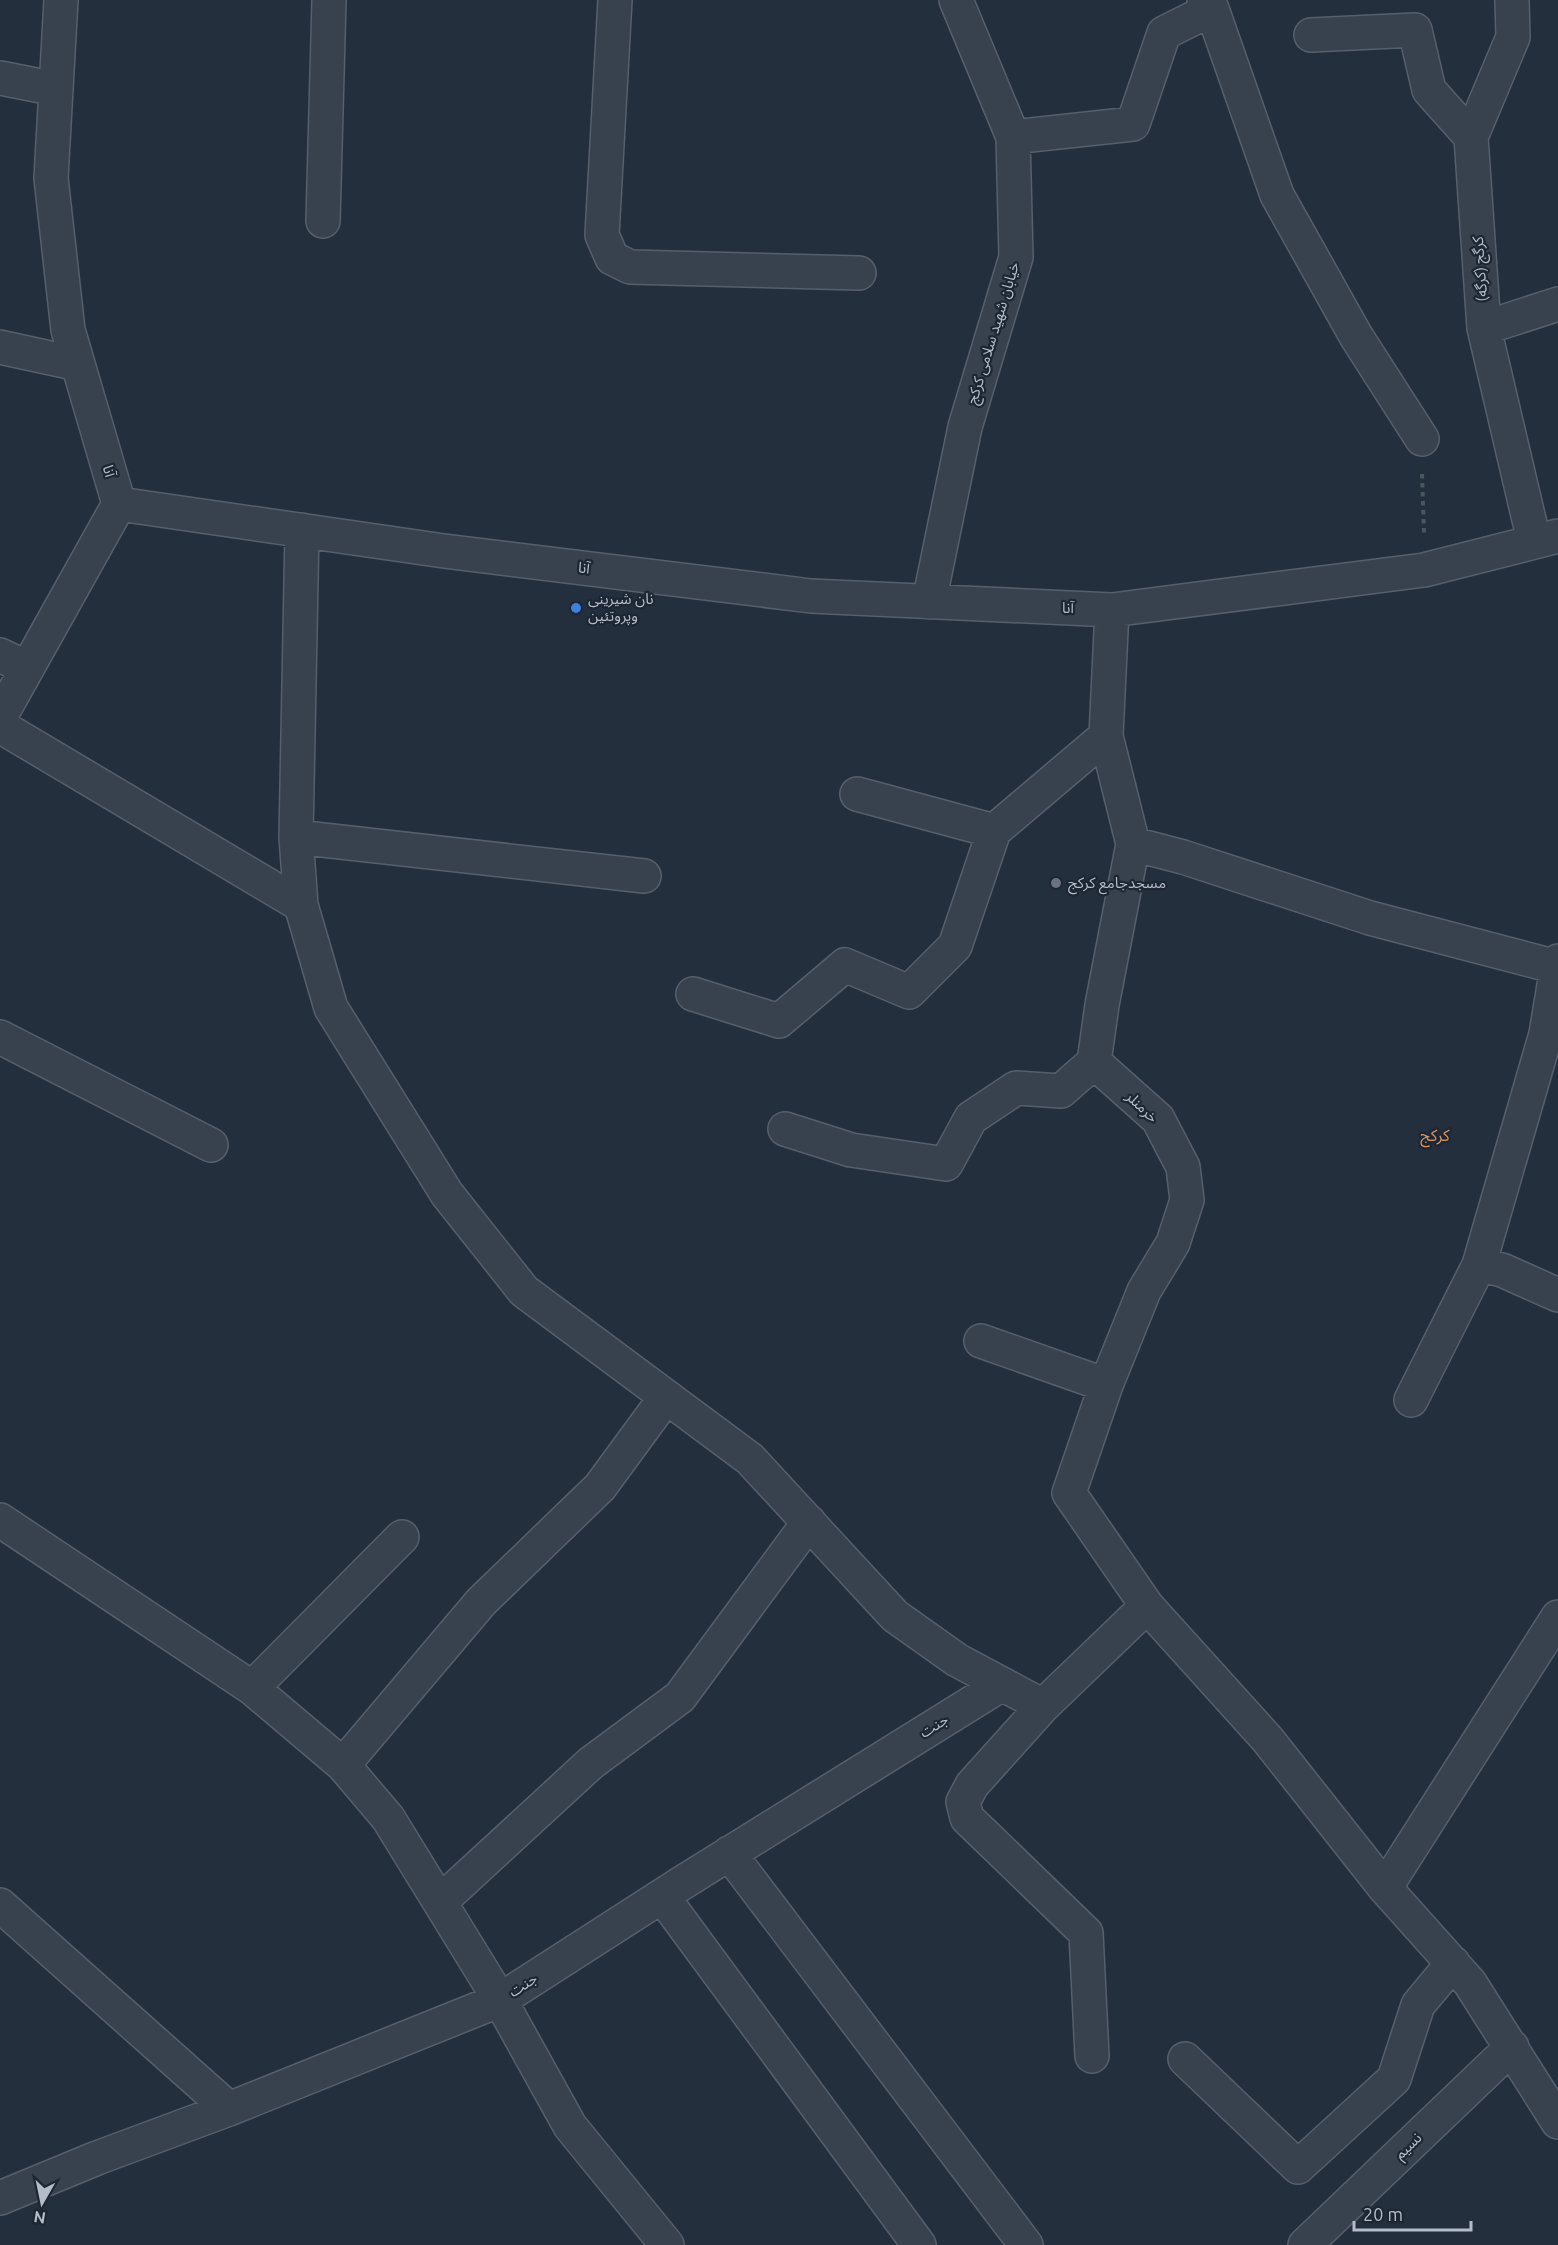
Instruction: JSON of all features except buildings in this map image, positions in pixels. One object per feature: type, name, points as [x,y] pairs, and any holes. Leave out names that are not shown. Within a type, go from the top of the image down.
[{"type":"street","name":"آنا","points":[[62,0],[51,178],[68,330],[118,504],[444,551],[799,595],[1112,610],[1424,570],[1546,538]]},
{"type":"street","points":[[323,221],[330,0]]},
{"type":"street","points":[[615,0],[602,234],[612,258],[630,267],[859,273]]},
{"type":"street","name":"خیابان شهید سلامی کرکج","points":[[928,602],[964,427],[1016,257],[1013,137],[956,0]]},
{"type":"street","name":"کرگج (کرگه)","points":[[1512,0],[1513,37],[1471,137],[1484,328],[1546,538]]},
{"type":"street","points":[[1013,137],[1133,124],[1164,33],[1208,5],[1277,195],[1356,336],[1422,440]]},
{"type":"street","points":[[1311,35],[1415,30],[1429,90],[1471,137]]},
{"type":"street","points":[[0,78],[56,90]]},
{"type":"street","points":[[1484,328],[1558,304]]},
{"type":"street","points":[[0,347],[78,364]]},
{"type":"street","points":[[0,717],[13,662],[118,504]]},
{"type":"street","points":[[302,530],[296,837],[301,905],[331,1008],[447,1194],[524,1291],[750,1459],[896,1616],[957,1660],[1043,1706]]},
{"type":"street","points":[[784,1129],[851,1150],[946,1164],[971,1118],[1016,1088],[1061,1091],[1094,1062],[1102,1005],[1133,844],[1106,736],[1112,610]]},
{"type":"street","points":[[0,726],[301,905]]},
{"type":"street","points":[[693,994],[779,1021],[845,965],[909,992],[955,946],[994,831],[1106,736]]},
{"type":"street","points":[[857,794],[994,831]]},
{"type":"street","points":[[296,837],[644,876]]},
{"type":"street","points":[[1133,844],[1183,857],[1370,918],[1558,964],[1546,1034],[1479,1265],[1411,1400]]},
{"type":"street","points":[[0,1037],[211,1145]]},
{"type":"street","name":"خرمنلر","points":[[1094,1062],[1158,1119],[1183,1167],[1187,1200],[1173,1243],[1144,1291],[1106,1385],[1069,1493],[1147,1606]]},
{"type":"street","points":[[1479,1265],[1502,1270],[1558,1295]]},
{"type":"street","points":[[981,1341],[1106,1385]]},
{"type":"street","points":[[343,1765],[481,1602],[600,1487],[666,1397]]},
{"type":"street","points":[[0,1520],[252,1688],[343,1765],[388,1818],[500,2000],[570,2127],[667,2245]]},
{"type":"street","points":[[440,1902],[591,1763],[680,1698],[809,1522]]},
{"type":"street","points":[[252,1688],[402,1537]]},
{"type":"street","points":[[1092,2056],[1086,1933],[967,1818],[963,1802],[972,1785],[1043,1706],[1147,1606],[1268,1740],[1385,1888],[1470,1983],[1512,2047],[1553,2101]]},
{"type":"street","points":[[1385,1888],[1558,1617]]},
{"type":"street","name":"جنت","points":[[0,2198],[500,2000],[729,1853],[1002,1684]]},
{"type":"street","points":[[729,1853],[1026,2245]]},
{"type":"street","points":[[662,1896],[920,2245]]},
{"type":"street","points":[[0,1905],[229,2109]]},
{"type":"street","points":[[1185,2059],[1298,2168],[1394,2079],[1418,2005],[1453,1964]]},
{"type":"street","name":"نسیم","points":[[1305,2245],[1512,2047]]},
{"type":"path","points":[[1422,440],[1424,570]]},
{"type":"place","name":"نان شیرینی وپروتئین","points":[[576,608]]},
{"type":"place","name":"مسجدجامع کرکج","points":[[1056,883]]},
{"type":"district","name":"کرکج","points":[[1435,1135]]}]
